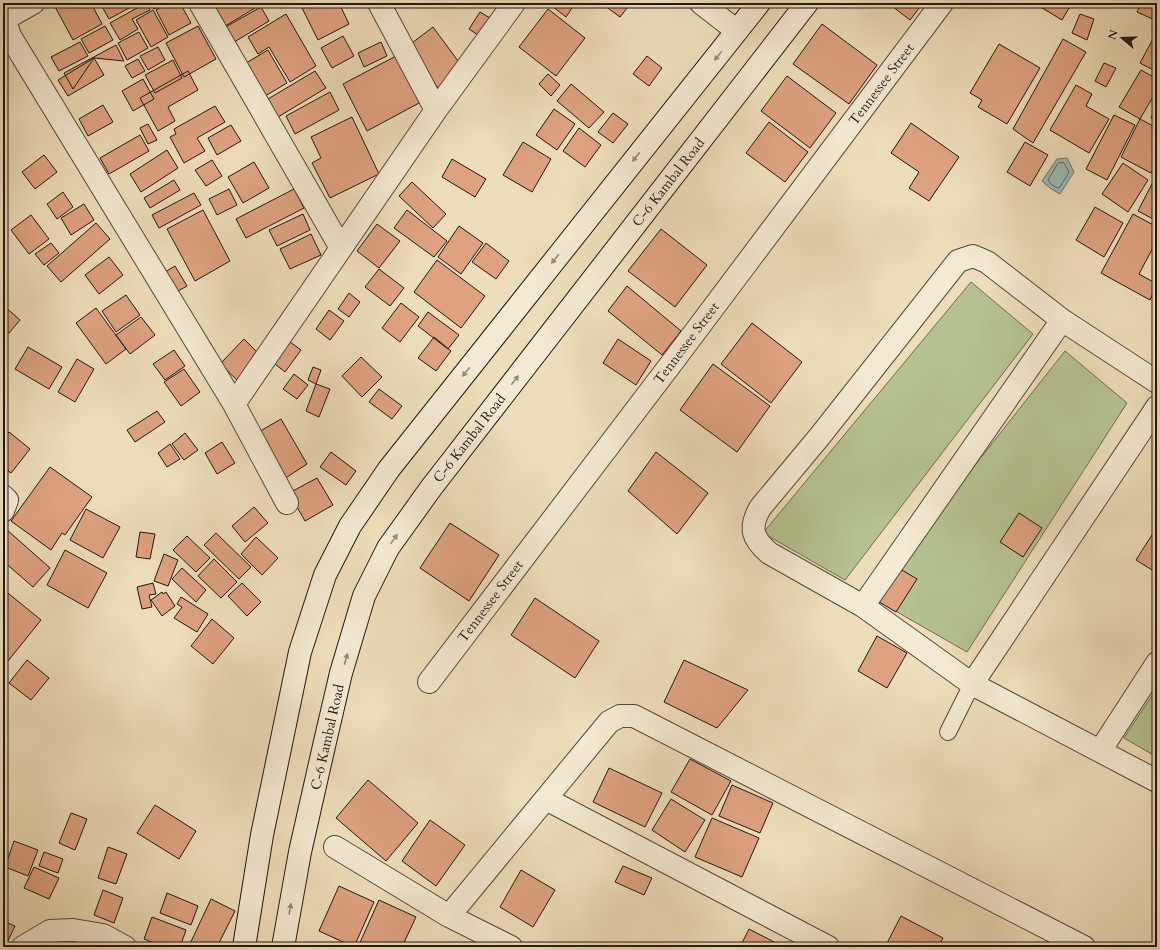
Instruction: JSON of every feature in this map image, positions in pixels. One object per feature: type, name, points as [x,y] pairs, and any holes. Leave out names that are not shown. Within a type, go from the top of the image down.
[{"type":"street","points":[[34,3],[4,17],[10,36],[234,404],[287,503]]},
{"type":"street","points":[[200,3],[341,248]]},
{"type":"street","points":[[379,3],[436,110]]},
{"type":"street","points":[[234,404],[436,110],[514,3]]},
{"type":"street","points":[[701,3],[737,31]]},
{"type":"street","points":[[244,947],[262,835],[300,652],[325,575],[350,526],[389,470],[759,3]]},
{"type":"street","name":"C-6 Kambal Road","points":[[283,947],[300,852],[341,673],[364,596],[388,548],[431,488],[807,3]]},
{"type":"street","name":"Tennessee Street","points":[[429,682],[942,3]]},
{"type":"street","points":[[1157,382],[1062,320],[987,262],[973,256],[958,261],[820,436],[760,508],[755,518],[753,528],[755,537],[762,547],[775,557],[863,606],[972,684],[1157,781]]},
{"type":"street","points":[[863,606],[1062,320]]},
{"type":"street","points":[[972,684],[1157,407]]},
{"type":"street","points":[[1100,751],[1157,662]]},
{"type":"street","points":[[449,916],[609,722],[620,716],[634,716],[1084,947]]},
{"type":"street","points":[[546,799],[828,947]]},
{"type":"street","points":[[335,847],[449,916],[511,947]]},
{"type":"street","points":[[23,947],[50,931],[73,930],[103,935],[125,947]]},
{"type":"lane","points":[[948,732],[972,684]]},
{"type":"green space","points":[[971,282],[1033,334],[845,580],[763,533]]},
{"type":"green space","points":[[1065,351],[1127,403],[967,652],[871,597]]},
{"type":"green space","points":[[1157,688],[1157,757],[1124,738]]},
{"type":"water","points":[[1067,158],[1074,172],[1060,194],[1042,181],[1057,159]]},
{"type":"building","points":[[53,3],[91,3],[102,24],[73,40]]},
{"type":"building","points":[[100,3],[138,3],[109,19]]},
{"type":"building","points":[[146,3],[150,10],[132,19],[138,29],[120,40],[110,23]]},
{"type":"building","points":[[150,3],[164,3],[154,9]]},
{"type":"building","points":[[168,3],[180,3],[191,23],[169,35],[156,10]]},
{"type":"building","points":[[219,3],[252,3],[255,8],[222,28],[210,8]]},
{"type":"building","points":[[312,3],[339,3],[349,24],[318,40],[302,8]]},
{"type":"building","points":[[548,3],[572,3],[574,5],[566,17]]},
{"type":"building","points":[[601,3],[631,3],[620,17]]},
{"type":"building","points":[[888,3],[923,3],[910,20]]},
{"type":"building","points":[[1034,3],[1072,3],[1062,20]]},
{"type":"building","points":[[1141,3],[1157,3],[1157,21],[1137,12]]},
{"type":"building","points":[[261,7],[269,21],[231,44],[222,29]]},
{"type":"building","points":[[548,9],[585,38],[556,76],[519,47]]},
{"type":"building","points":[[153,10],[168,37],[151,47],[136,20]]},
{"type":"building","points":[[480,12],[495,21],[484,39],[469,29]]},
{"type":"building","points":[[286,14],[316,66],[290,82],[269,47],[258,54],[248,37]]},
{"type":"building","points":[[1080,14],[1094,19],[1087,40],[1072,33]]},
{"type":"building","points":[[822,24],[877,65],[849,104],[793,64]]},
{"type":"building","points":[[105,26],[113,40],[89,53],[81,39]]},
{"type":"building","points":[[198,26],[216,59],[184,77],[166,43]]},
{"type":"building","points":[[433,27],[464,69],[438,88],[408,46]]},
{"type":"building","points":[[139,32],[148,48],[127,60],[118,43]]},
{"type":"building","points":[[343,36],[354,56],[332,68],[321,48]]},
{"type":"building","points":[[1154,37],[1157,38],[1157,72],[1140,63]]},
{"type":"building","points":[[1063,39],[1086,52],[1033,143],[1013,129]]},
{"type":"building","points":[[80,42],[88,56],[59,71],[51,57]]},
{"type":"building","points":[[381,42],[387,56],[364,67],[358,53]]},
{"type":"building","points":[[3,44],[10,52],[3,57]]},
{"type":"building","points":[[999,44],[1040,68],[1007,124],[978,107],[982,100],[970,93]]},
{"type":"building","points":[[116,45],[124,61],[94,58],[73,89],[64,73]]},
{"type":"building","points":[[158,47],[165,60],[148,70],[140,56]]},
{"type":"building","points":[[268,50],[287,83],[260,99],[241,66]]},
{"type":"building","points":[[396,56],[421,102],[367,131],[343,84]]},
{"type":"building","points":[[647,56],[662,68],[649,86],[633,74]]},
{"type":"building","points":[[94,58],[104,75],[68,96],[58,80]]},
{"type":"building","points":[[138,59],[145,71],[132,78],[125,66]]},
{"type":"building","points":[[173,60],[182,78],[155,93],[145,75]]},
{"type":"building","points":[[1104,63],[1116,68],[1106,87],[1095,81]]},
{"type":"building","points":[[1141,70],[1157,79],[1157,90],[1140,119],[1119,107]]},
{"type":"building","points":[[188,71],[198,90],[168,107],[175,121],[158,131],[140,98]]},
{"type":"building","points":[[315,71],[326,88],[278,117],[268,99]]},
{"type":"building","points":[[548,74],[560,85],[551,96],[539,84]]},
{"type":"building","points":[[787,76],[836,113],[810,148],[761,111]]},
{"type":"building","points":[[143,79],[154,99],[133,111],[122,91]]},
{"type":"building","points":[[571,84],[604,112],[589,128],[557,101]]},
{"type":"building","points":[[1076,85],[1092,94],[1086,106],[1109,119],[1089,153],[1050,130]]},
{"type":"building","points":[[330,92],[339,110],[295,134],[286,116]]},
{"type":"building","points":[[103,105],[113,122],[88,136],[79,119]]},
{"type":"building","points":[[1157,105],[1157,121],[1151,118]]},
{"type":"building","points":[[215,106],[225,122],[197,138],[205,151],[184,163],[170,137],[176,134],[174,129]]},
{"type":"building","points":[[554,109],[575,124],[557,150],[536,135]]},
{"type":"building","points":[[613,113],[628,124],[613,143],[598,132]]},
{"type":"building","points":[[1114,115],[1135,125],[1107,180],[1086,169]]},
{"type":"building","points":[[352,117],[379,174],[330,198],[312,163],[321,158],[311,137]]},
{"type":"building","points":[[1140,119],[1157,128],[1157,162],[1151,173],[1121,157]]},
{"type":"building","points":[[769,122],[808,152],[785,182],[746,153]]},
{"type":"building","points":[[911,123],[959,157],[929,201],[909,188],[919,172],[891,153]]},
{"type":"building","points":[[148,124],[157,140],[148,144],[140,128]]},
{"type":"building","points":[[231,125],[241,141],[217,155],[208,138]]},
{"type":"building","points":[[579,128],[601,145],[585,167],[563,151]]},
{"type":"building","points":[[140,135],[149,151],[109,174],[100,158]]},
{"type":"building","points":[[523,142],[551,159],[532,192],[503,175]]},
{"type":"building","points":[[1025,142],[1048,155],[1030,186],[1007,172]]},
{"type":"building","points":[[167,150],[178,168],[141,192],[130,174]]},
{"type":"building","points":[[44,155],[57,172],[35,189],[22,172]]},
{"type":"building","points":[[452,159],[486,179],[475,197],[442,177]]},
{"type":"building","points":[[212,160],[222,176],[206,186],[195,170]]},
{"type":"building","points":[[254,162],[269,188],[243,203],[228,177]]},
{"type":"building","points":[[1123,163],[1148,180],[1128,212],[1102,194]]},
{"type":"building","points":[[174,180],[180,190],[150,208],[144,198]]},
{"type":"building","points":[[1154,180],[1157,182],[1157,221],[1138,211]]},
{"type":"building","points":[[412,182],[446,214],[433,228],[399,196]]},
{"type":"building","points":[[229,189],[237,205],[217,215],[209,199]]},
{"type":"building","points":[[294,189],[304,208],[246,238],[236,219]]},
{"type":"building","points":[[63,192],[73,207],[57,219],[47,204]]},
{"type":"building","points":[[194,193],[201,205],[159,228],[152,215]]},
{"type":"building","points":[[84,204],[94,220],[71,235],[61,218]]},
{"type":"building","points":[[1095,207],[1123,223],[1104,257],[1076,240]]},
{"type":"building","points":[[203,210],[230,261],[195,281],[167,229]]},
{"type":"building","points":[[407,210],[447,241],[434,257],[394,228]]},
{"type":"building","points":[[303,214],[310,230],[277,246],[269,230]]},
{"type":"building","points":[[1133,214],[1157,227],[1157,240],[1139,274],[1157,284],[1150,300],[1101,273]]},
{"type":"building","points":[[31,215],[49,239],[29,254],[11,230]]},
{"type":"building","points":[[96,223],[110,239],[61,282],[47,266]]},
{"type":"building","points":[[377,224],[400,241],[379,268],[357,251]]},
{"type":"building","points":[[459,226],[483,243],[461,274],[438,257]]},
{"type":"building","points":[[661,229],[707,265],[675,307],[628,271]]},
{"type":"building","points":[[311,234],[321,255],[290,269],[280,249]]},
{"type":"building","points":[[51,243],[59,253],[44,265],[35,254]]},
{"type":"building","points":[[486,243],[509,261],[496,279],[472,262]]},
{"type":"building","points":[[109,257],[123,275],[99,294],[85,275]]},
{"type":"building","points":[[437,260],[485,296],[461,328],[414,292]]},
{"type":"building","points":[[175,266],[187,286],[171,295],[160,275]]},
{"type":"building","points":[[379,269],[404,288],[390,306],[365,287]]},
{"type":"building","points":[[627,286],[681,331],[662,355],[608,311]]},
{"type":"building","points":[[349,293],[360,302],[349,317],[338,309]]},
{"type":"building","points":[[126,295],[140,315],[116,332],[102,311]]},
{"type":"building","points":[[401,303],[419,317],[400,342],[382,328]]},
{"type":"building","points":[[3,305],[20,320],[9,333],[3,327]]},
{"type":"building","points":[[96,308],[126,349],[106,364],[76,323]]},
{"type":"building","points":[[329,310],[344,321],[330,340],[316,329]]},
{"type":"building","points":[[428,312],[459,335],[448,349],[418,326]]},
{"type":"building","points":[[141,317],[155,335],[130,354],[116,335]]},
{"type":"building","points":[[752,323],[802,362],[771,403],[721,364]]},
{"type":"building","points":[[434,337],[451,351],[436,371],[418,358]]},
{"type":"building","points":[[244,339],[260,355],[237,380],[220,364]]},
{"type":"building","points":[[286,339],[301,350],[285,372],[270,360]]},
{"type":"building","points":[[618,339],[651,361],[636,385],[603,363]]},
{"type":"building","points":[[28,347],[62,367],[49,389],[15,369]]},
{"type":"building","points":[[174,350],[185,366],[165,380],[153,364]]},
{"type":"building","points":[[361,357],[382,377],[362,397],[342,376]]},
{"type":"building","points":[[77,359],[94,369],[75,402],[58,392]]},
{"type":"building","points":[[713,364],[770,406],[737,452],[680,410]]},
{"type":"building","points":[[313,367],[321,370],[316,384],[308,380]]},
{"type":"building","points":[[184,369],[200,392],[181,406],[164,382]]},
{"type":"building","points":[[294,374],[308,385],[297,399],[283,389]]},
{"type":"building","points":[[316,384],[330,389],[319,417],[306,411]]},
{"type":"building","points":[[379,389],[402,406],[392,419],[369,402]]},
{"type":"building","points":[[157,411],[165,422],[135,442],[127,430]]},
{"type":"building","points":[[281,419],[307,464],[284,479],[257,433]]},
{"type":"building","points":[[9,432],[30,449],[11,473],[3,467],[3,439]]},
{"type":"building","points":[[185,433],[198,450],[184,460],[172,444]]},
{"type":"building","points":[[222,442],[235,463],[217,474],[205,453]]},
{"type":"building","points":[[170,444],[180,459],[167,467],[158,453]]},
{"type":"building","points":[[331,452],[356,471],[346,485],[320,467]]},
{"type":"building","points":[[656,452],[708,493],[677,534],[628,491]]},
{"type":"building","points":[[50,467],[92,497],[65,535],[62,533],[51,550],[11,521]]},
{"type":"building","points":[[317,478],[333,505],[305,521],[289,493]]},
{"type":"building","points":[[254,507],[268,523],[245,542],[232,526]]},
{"type":"building","points":[[86,509],[120,527],[103,558],[70,540]]},
{"type":"building","points":[[1019,513],[1042,528],[1023,557],[1000,542]]},
{"type":"building","points":[[450,523],[499,555],[469,601],[420,568]]},
{"type":"building","points":[[1157,527],[1157,573],[1136,560]]},
{"type":"building","points":[[6,529],[50,568],[33,587],[3,561],[3,532]]},
{"type":"building","points":[[140,532],[155,534],[150,559],[136,557]]},
{"type":"building","points":[[216,533],[251,567],[239,579],[204,545]]},
{"type":"building","points":[[187,536],[210,558],[196,572],[173,550]]},
{"type":"building","points":[[256,537],[278,558],[262,575],[241,554]]},
{"type":"building","points":[[65,550],[107,573],[88,608],[47,585]]},
{"type":"building","points":[[164,554],[178,560],[168,586],[154,581]]},
{"type":"building","points":[[214,559],[237,582],[221,598],[198,576]]},
{"type":"building","points":[[895,566],[917,579],[896,612],[871,597]]},
{"type":"building","points":[[182,568],[206,590],[196,602],[172,579]]},
{"type":"building","points":[[153,583],[156,594],[149,595],[152,607],[142,609],[137,587]]},
{"type":"building","points":[[242,583],[261,602],[247,616],[228,596]]},
{"type":"building","points":[[3,589],[41,620],[8,661],[3,657]]},
{"type":"building","points":[[162,592],[163,594],[166,592],[175,606],[162,616],[151,600]]},
{"type":"building","points":[[181,597],[208,614],[197,632],[174,618],[182,607],[177,604]]},
{"type":"building","points":[[535,598],[599,641],[575,678],[511,635]]},
{"type":"building","points":[[212,619],[234,638],[213,664],[191,646]]},
{"type":"building","points":[[877,636],[907,653],[887,688],[858,671]]},
{"type":"building","points":[[27,660],[49,678],[31,700],[9,683]]},
{"type":"building","points":[[684,660],[748,690],[717,728],[664,702]]},
{"type":"building","points":[[690,759],[731,781],[712,815],[671,792]]},
{"type":"building","points":[[609,768],[662,793],[645,827],[593,802]]},
{"type":"building","points":[[368,780],[418,823],[386,861],[336,818]]},
{"type":"building","points":[[732,785],[773,803],[760,833],[719,816]]},
{"type":"building","points":[[671,799],[705,820],[685,852],[652,830]]},
{"type":"building","points":[[155,805],[196,831],[179,859],[137,833]]},
{"type":"building","points":[[71,813],[87,819],[75,850],[59,843]]},
{"type":"building","points":[[712,818],[759,838],[742,877],[695,857]]},
{"type":"building","points":[[430,820],[465,845],[436,886],[402,861]]},
{"type":"building","points":[[14,841],[38,850],[28,876],[5,867]]},
{"type":"building","points":[[108,847],[127,854],[116,884],[98,878]]},
{"type":"building","points":[[44,852],[63,859],[58,873],[39,866]]},
{"type":"building","points":[[623,866],[652,878],[644,895],[615,882]]},
{"type":"building","points":[[34,867],[59,878],[49,899],[24,888]]},
{"type":"building","points":[[521,870],[555,890],[533,927],[500,907]]},
{"type":"building","points":[[339,886],[374,902],[354,947],[319,931]]},
{"type":"building","points":[[103,890],[123,898],[114,923],[94,915]]},
{"type":"building","points":[[167,893],[198,906],[191,925],[160,913]]},
{"type":"building","points":[[211,899],[235,911],[217,947],[191,947],[189,946]]},
{"type":"building","points":[[379,900],[416,917],[402,947],[358,947]]},
{"type":"building","points":[[901,916],[943,938],[938,947],[885,947]]},
{"type":"building","points":[[152,917],[186,930],[180,947],[165,947],[144,939]]},
{"type":"building","points":[[3,921],[15,926],[5,947],[3,947]]},
{"type":"building","points":[[749,929],[782,946],[740,947]]}]
